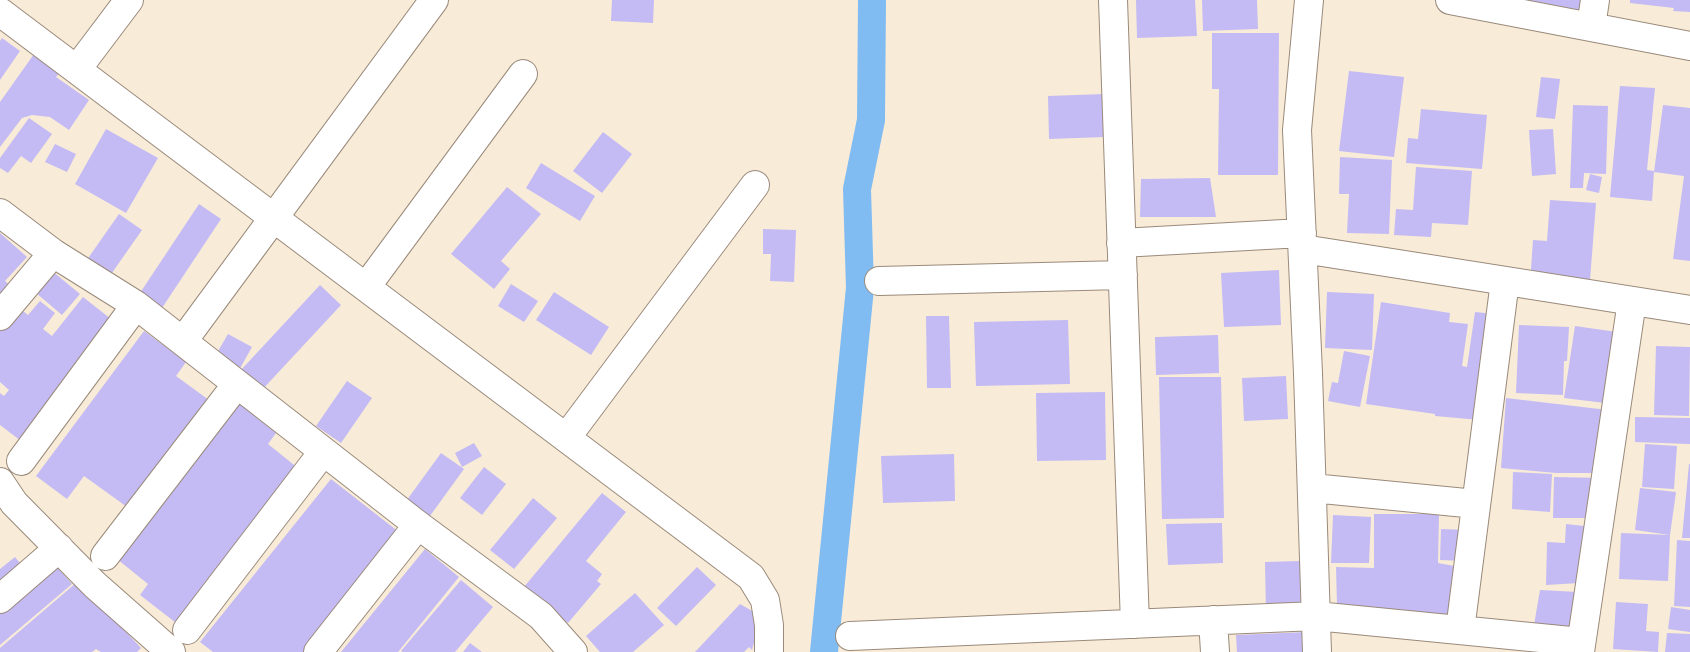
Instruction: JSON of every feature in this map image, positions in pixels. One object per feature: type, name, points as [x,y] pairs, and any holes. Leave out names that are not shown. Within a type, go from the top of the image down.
[{"type":"street","points":[[77,69],[129,0]]},
{"type":"street","points":[[183,341],[434,0]]},
{"type":"street","points":[[1113,0],[1135,624]]},
{"type":"street","points":[[1309,0],[1297,130],[1317,652]]},
{"type":"street","points":[[1450,0],[1690,46]]},
{"type":"street","points":[[1591,27],[1596,0]]},
{"type":"street","points":[[0,12],[751,577],[765,600],[769,626],[769,652]]},
{"type":"street","points":[[366,287],[523,74]]},
{"type":"street","points":[[566,438],[755,185]]},
{"type":"street","points":[[0,213],[53,253],[136,304],[323,452],[540,616],[573,652]]},
{"type":"street","points":[[1121,243],[1302,241],[1505,281],[1690,310]]},
{"type":"street","points":[[0,316],[53,253]]},
{"type":"street","points":[[879,281],[1122,275]]},
{"type":"street","points":[[1460,630],[1505,281]]},
{"type":"street","points":[[850,636],[1316,616],[1460,630],[1581,647],[1632,301]]},
{"type":"street","points":[[21,461],[136,304]]},
{"type":"street","points":[[105,556],[237,384]]},
{"type":"street","points":[[187,630],[323,452]]},
{"type":"street","points":[[0,482],[14,503],[95,585],[171,652]]},
{"type":"street","points":[[1312,488],[1476,504]]},
{"type":"street","points":[[318,652],[418,525]]},
{"type":"street","points":[[0,599],[59,548]]},
{"type":"street","points":[[1213,620],[1216,652]]},
{"type":"building","points":[[612,0],[654,0],[653,23],[611,21]]},
{"type":"building","points":[[1136,0],[1195,0],[1197,36],[1137,38]]},
{"type":"building","points":[[1202,0],[1257,0],[1258,29],[1203,31]]},
{"type":"building","points":[[1517,0],[1590,0],[1588,11]]},
{"type":"building","points":[[1630,0],[1690,0],[1690,12],[1673,11],[1674,8],[1630,3]]},
{"type":"building","points":[[1212,33],[1279,33],[1278,175],[1218,175],[1219,89],[1212,89]]},
{"type":"building","points":[[2,38],[20,51],[0,80],[0,41]]},
{"type":"building","points":[[34,54],[60,72],[56,77],[89,100],[69,130],[50,117],[32,115],[22,118],[0,147],[0,102]]},
{"type":"building","points":[[1349,71],[1404,77],[1394,157],[1339,151]]},
{"type":"building","points":[[1541,77],[1560,79],[1555,119],[1536,117]]},
{"type":"building","points":[[1620,86],[1655,88],[1647,170],[1654,171],[1652,201],[1610,197]]},
{"type":"building","points":[[1104,94],[1105,137],[1049,139],[1048,96]]},
{"type":"building","points":[[1573,105],[1608,106],[1606,174],[1584,173],[1583,188],[1570,188]]},
{"type":"building","points":[[1663,105],[1690,108],[1690,261],[1673,259],[1684,176],[1654,172]]},
{"type":"building","points":[[1421,109],[1487,115],[1482,169],[1406,163],[1408,138],[1418,139]]},
{"type":"building","points":[[29,118],[52,134],[31,163],[21,156],[8,173],[0,168],[0,158]]},
{"type":"building","points":[[106,129],[158,158],[126,213],[75,184]]},
{"type":"building","points":[[1553,129],[1556,174],[1532,176],[1529,130]]},
{"type":"building","points":[[603,132],[632,154],[602,193],[573,171]]},
{"type":"building","points":[[55,144],[76,154],[67,172],[45,162]]},
{"type":"building","points":[[1340,157],[1392,160],[1389,234],[1347,233],[1349,194],[1339,194]]},
{"type":"building","points":[[541,163],[595,196],[580,221],[526,188]]},
{"type":"building","points":[[1416,167],[1472,171],[1468,225],[1432,223],[1431,237],[1394,235],[1396,209],[1413,210]]},
{"type":"building","points":[[1590,174],[1602,177],[1599,193],[1586,190]]},
{"type":"building","points":[[1210,178],[1216,217],[1140,217],[1141,179]]},
{"type":"building","points":[[507,187],[541,214],[501,261],[510,269],[494,289],[451,254]]},
{"type":"building","points":[[1550,200],[1596,203],[1590,280],[1547,277],[1530,284],[1533,240],[1547,241]]},
{"type":"building","points":[[199,204],[221,219],[158,314],[136,299]]},
{"type":"building","points":[[119,214],[142,230],[107,280],[84,264]]},
{"type":"building","points":[[763,229],[796,230],[794,282],[770,281],[771,254],[763,254]]},
{"type":"building","points":[[0,233],[27,257],[5,281],[17,291],[0,303]]},
{"type":"building","points":[[46,266],[80,294],[62,315],[29,287]]},
{"type":"building","points":[[1279,270],[1281,325],[1224,327],[1221,273]]},
{"type":"building","points":[[511,284],[538,301],[524,322],[498,306]]},
{"type":"building","points":[[320,285],[341,305],[261,391],[240,371]]},
{"type":"building","points":[[554,292],[609,327],[591,355],[536,320]]},
{"type":"building","points":[[1327,292],[1374,294],[1372,350],[1325,348]]},
{"type":"building","points":[[83,297],[116,323],[21,441],[0,425],[0,393],[4,396],[9,390],[0,382],[0,324],[15,305],[28,315],[40,301],[55,313],[43,329],[52,336]]},
{"type":"building","points":[[1381,302],[1450,313],[1449,322],[1468,324],[1462,366],[1467,367],[1475,312],[1495,314],[1480,420],[1435,416],[1435,414],[1366,404]]},
{"type":"building","points":[[926,316],[949,316],[951,388],[927,388]]},
{"type":"building","points":[[1068,320],[1070,384],[976,386],[974,322]]},
{"type":"building","points":[[1519,325],[1569,327],[1567,361],[1564,361],[1563,395],[1516,393]]},
{"type":"building","points":[[1575,326],[1617,332],[1605,403],[1564,398]]},
{"type":"building","points":[[144,331],[186,362],[176,376],[213,403],[134,512],[84,476],[67,499],[36,476]]},
{"type":"building","points":[[228,334],[252,347],[238,372],[214,358]]},
{"type":"building","points":[[1218,335],[1219,373],[1156,375],[1155,337]]},
{"type":"building","points":[[1656,346],[1690,347],[1689,416],[1654,415]]},
{"type":"building","points":[[1344,351],[1370,356],[1360,407],[1328,401],[1332,382],[1338,383]]},
{"type":"building","points":[[1286,376],[1288,419],[1244,421],[1242,378]]},
{"type":"building","points":[[1159,377],[1221,377],[1224,518],[1162,519]]},
{"type":"building","points":[[347,381],[372,398],[341,443],[316,426]]},
{"type":"building","points":[[1105,392],[1106,460],[1037,461],[1036,393]]},
{"type":"building","points":[[1506,398],[1608,410],[1600,473],[1556,473],[1501,468]]},
{"type":"building","points":[[236,401],[276,433],[268,444],[304,473],[180,626],[140,595],[148,584],[112,555]]},
{"type":"building","points":[[1635,417],[1690,418],[1690,444],[1635,442]]},
{"type":"building","points":[[474,443],[482,456],[462,467],[455,453]]},
{"type":"building","points":[[1645,444],[1677,446],[1674,489],[1642,487]]},
{"type":"building","points":[[441,453],[464,469],[427,520],[404,504]]},
{"type":"building","points":[[954,454],[955,501],[883,503],[881,456]]},
{"type":"building","points":[[1689,464],[1690,538],[1682,538]]},
{"type":"building","points":[[484,467],[506,484],[482,515],[460,498]]},
{"type":"building","points":[[1513,472],[1552,474],[1550,512],[1512,509]]},
{"type":"building","points":[[1554,477],[1602,478],[1593,518],[1553,518]]},
{"type":"building","points":[[331,479],[404,536],[311,652],[213,652],[200,642]]},
{"type":"building","points":[[1640,488],[1676,492],[1670,535],[1635,530]]},
{"type":"building","points":[[602,493],[626,512],[586,561],[602,574],[597,581],[601,584],[568,623],[524,587]]},
{"type":"building","points":[[533,498],[557,518],[514,569],[490,550]]},
{"type":"building","points":[[1374,514],[1439,514],[1438,563],[1460,567],[1453,617],[1337,605],[1336,567],[1374,568]]},
{"type":"building","points":[[1333,515],[1371,517],[1369,563],[1331,563]]},
{"type":"building","points":[[1222,523],[1223,563],[1168,565],[1166,524]]},
{"type":"building","points":[[1566,524],[1593,527],[1579,583],[1546,585],[1547,542],[1565,543]]},
{"type":"building","points":[[1441,529],[1468,530],[1467,561],[1440,560]]},
{"type":"building","points":[[1621,533],[1670,535],[1668,581],[1619,579]]},
{"type":"building","points":[[1677,540],[1690,541],[1690,607],[1674,606]]},
{"type":"building","points":[[425,549],[459,577],[398,652],[341,652]]},
{"type":"building","points":[[15,557],[28,573],[0,581],[0,569]]},
{"type":"building","points":[[51,560],[72,584],[0,645],[0,603]]},
{"type":"building","points":[[1300,561],[1301,612],[1266,613],[1265,562]]},
{"type":"building","points":[[697,567],[716,585],[676,626],[657,608]]},
{"type":"building","points":[[461,580],[493,607],[455,652],[401,651]]},
{"type":"building","points":[[76,583],[92,601],[95,598],[141,648],[137,652],[101,652],[96,649],[92,652],[0,652],[0,648]]},
{"type":"building","points":[[1540,590],[1578,592],[1573,628],[1534,625]]},
{"type":"building","points":[[635,593],[664,625],[633,652],[600,652],[586,636]]},
{"type":"building","points":[[1616,602],[1648,604],[1646,631],[1659,632],[1658,652],[1613,649]]},
{"type":"building","points":[[740,604],[761,616],[752,650],[749,647],[744,652],[695,652]]},
{"type":"building","points":[[1671,607],[1690,610],[1690,632],[1668,629]]},
{"type":"building","points":[[1307,632],[1308,652],[1237,652],[1236,635]]},
{"type":"building","points":[[1667,633],[1690,634],[1690,652],[1665,652]]},
{"type":"building","points":[[470,643],[482,652],[463,652]]},
{"type":"waterway","points":[[824,652],[860,288],[857,189],[871,120],[872,0]]}]
